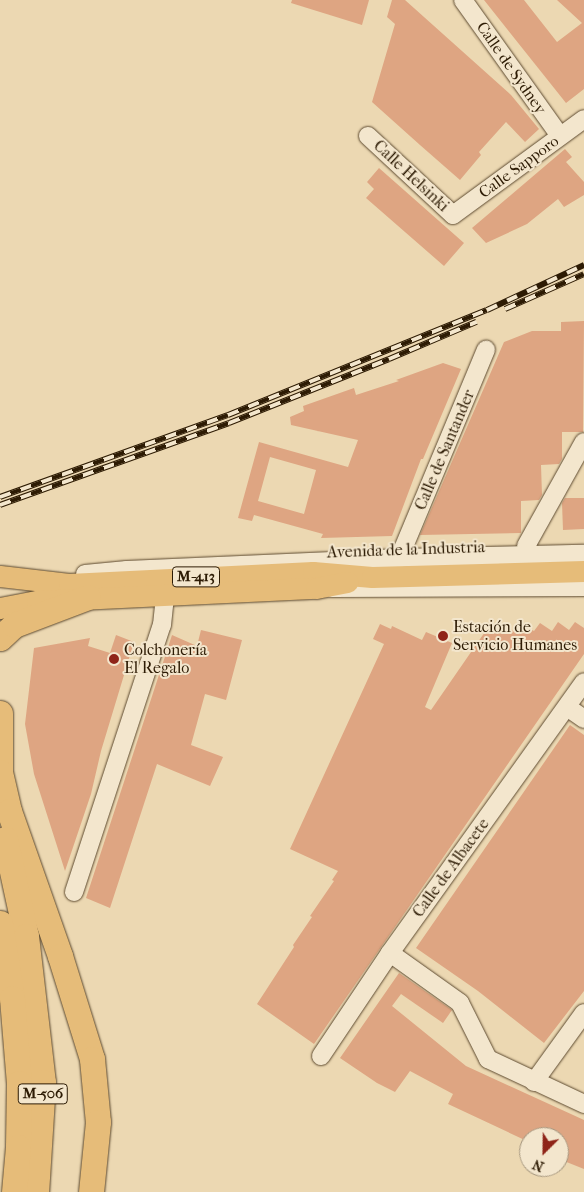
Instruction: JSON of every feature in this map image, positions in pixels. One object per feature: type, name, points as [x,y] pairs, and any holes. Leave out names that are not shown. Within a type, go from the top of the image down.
[{"type":"highway","points":[[0,638],[14,625],[88,598]]},
{"type":"highway","points":[[0,713],[0,772],[3,811],[60,956],[92,1059],[98,1122],[91,1192]]},
{"type":"highway","name":"M-506","points":[[3,811],[26,936],[18,1147],[14,1192]]},
{"type":"highway","name":"M-506","points":[[0,923],[23,997],[43,1082],[36,1192]]},
{"type":"main road","name":"Avenida de la Industria","points":[[372,577],[584,571]]},
{"type":"main road","name":"M-413","points":[[0,576],[21,580],[69,584],[313,572],[372,577]]},
{"type":"main road","name":"M-413","points":[[0,608],[37,601],[316,588],[372,577]]},
{"type":"street","name":"Calle de Sydney","points":[[463,0],[560,136]]},
{"type":"street","name":"Calle Sapporo","points":[[453,214],[584,119]]},
{"type":"street","name":"Calle Helsinki","points":[[368,136],[453,214]]},
{"type":"street","name":"Calle de Santander","points":[[404,549],[486,350]]},
{"type":"street","points":[[526,546],[584,442]]},
{"type":"street","name":"Avenida de la Industria","points":[[231,565],[241,557],[404,549],[584,544]]},
{"type":"street","name":"Avenida de la Industria","points":[[21,580],[128,570],[231,565],[401,558],[584,554]]},
{"type":"street","points":[[316,588],[372,590],[579,590]]},
{"type":"street","points":[[74,892],[162,625],[164,594]]},
{"type":"street","name":"Calle de Albacete","points":[[321,1056],[390,953],[584,682]]},
{"type":"street","points":[[567,707],[584,719]]},
{"type":"street","points":[[390,953],[460,1003],[488,1059],[584,1104]]},
{"type":"street","points":[[534,1082],[584,1013]]},
{"type":"building","points":[[292,0],[369,0],[362,25],[291,3]]},
{"type":"building","points":[[392,0],[405,0],[511,95],[539,129],[525,142],[506,122],[479,152],[481,155],[460,180],[420,145],[372,102],[395,24],[387,17]]},
{"type":"building","points":[[484,0],[524,0],[557,42],[582,23],[557,0],[584,0],[584,89],[566,103]]},
{"type":"building","points":[[565,149],[572,157],[566,162],[584,182],[584,195],[564,207],[558,199],[527,224],[486,243],[472,228]]},
{"type":"building","points":[[379,168],[464,243],[444,266],[366,198],[374,189],[367,182]]},
{"type":"building","points":[[584,321],[583,432],[562,432],[562,459],[559,464],[541,465],[542,495],[539,500],[521,501],[521,533],[420,535],[504,342],[532,331],[561,331],[561,322]]},
{"type":"building","points":[[443,363],[461,369],[423,459],[421,459],[392,536],[321,538],[323,534],[254,515],[252,521],[238,518],[259,442],[348,467],[358,440],[291,425],[290,417],[304,411],[303,406],[354,388],[356,395],[399,381],[396,380]],"holes":[[[270,457],[316,470],[304,514],[258,501]]]},
{"type":"building","points":[[565,498],[584,498],[584,529],[563,530],[562,503]]},
{"type":"building","points":[[558,622],[569,630],[575,622],[584,628],[584,654],[314,1044],[257,1004],[294,947],[293,945],[334,881],[332,880],[338,871],[290,849],[384,644],[373,639],[380,624],[391,629],[392,626],[422,640],[426,632],[452,643],[425,707],[431,710],[489,626],[499,633],[505,625],[516,633],[522,624],[534,631],[540,623],[552,631]]},
{"type":"building","points":[[201,630],[242,640],[226,700],[205,694],[191,745],[223,757],[210,786],[157,764],[110,908],[86,898],[172,635],[197,646]]},
{"type":"building","points":[[116,635],[134,642],[101,751],[91,794],[65,871],[34,774],[25,724],[34,648],[90,638],[88,646],[110,653]]},
{"type":"building","points":[[570,725],[584,735],[584,991],[544,1043],[478,991],[416,948]]},
{"type":"building","points":[[399,973],[452,1010],[443,1023],[401,994],[392,1006],[466,1066],[584,1120],[584,1169],[569,1163],[569,1127],[519,1127],[519,1137],[448,1104],[453,1094],[410,1071],[395,1092],[377,1083],[340,1058]]},
{"type":"railway","points":[[0,497],[228,415],[487,310],[584,265]]},
{"type":"railway","points":[[505,309],[584,274]]},
{"type":"railway","points":[[0,505],[229,423],[476,322]]},
{"type":"place","name":"Estación de Servicio Humanes","points":[[443,636]]},
{"type":"place","name":"Colchonería El Regalo","points":[[114,659]]}]
